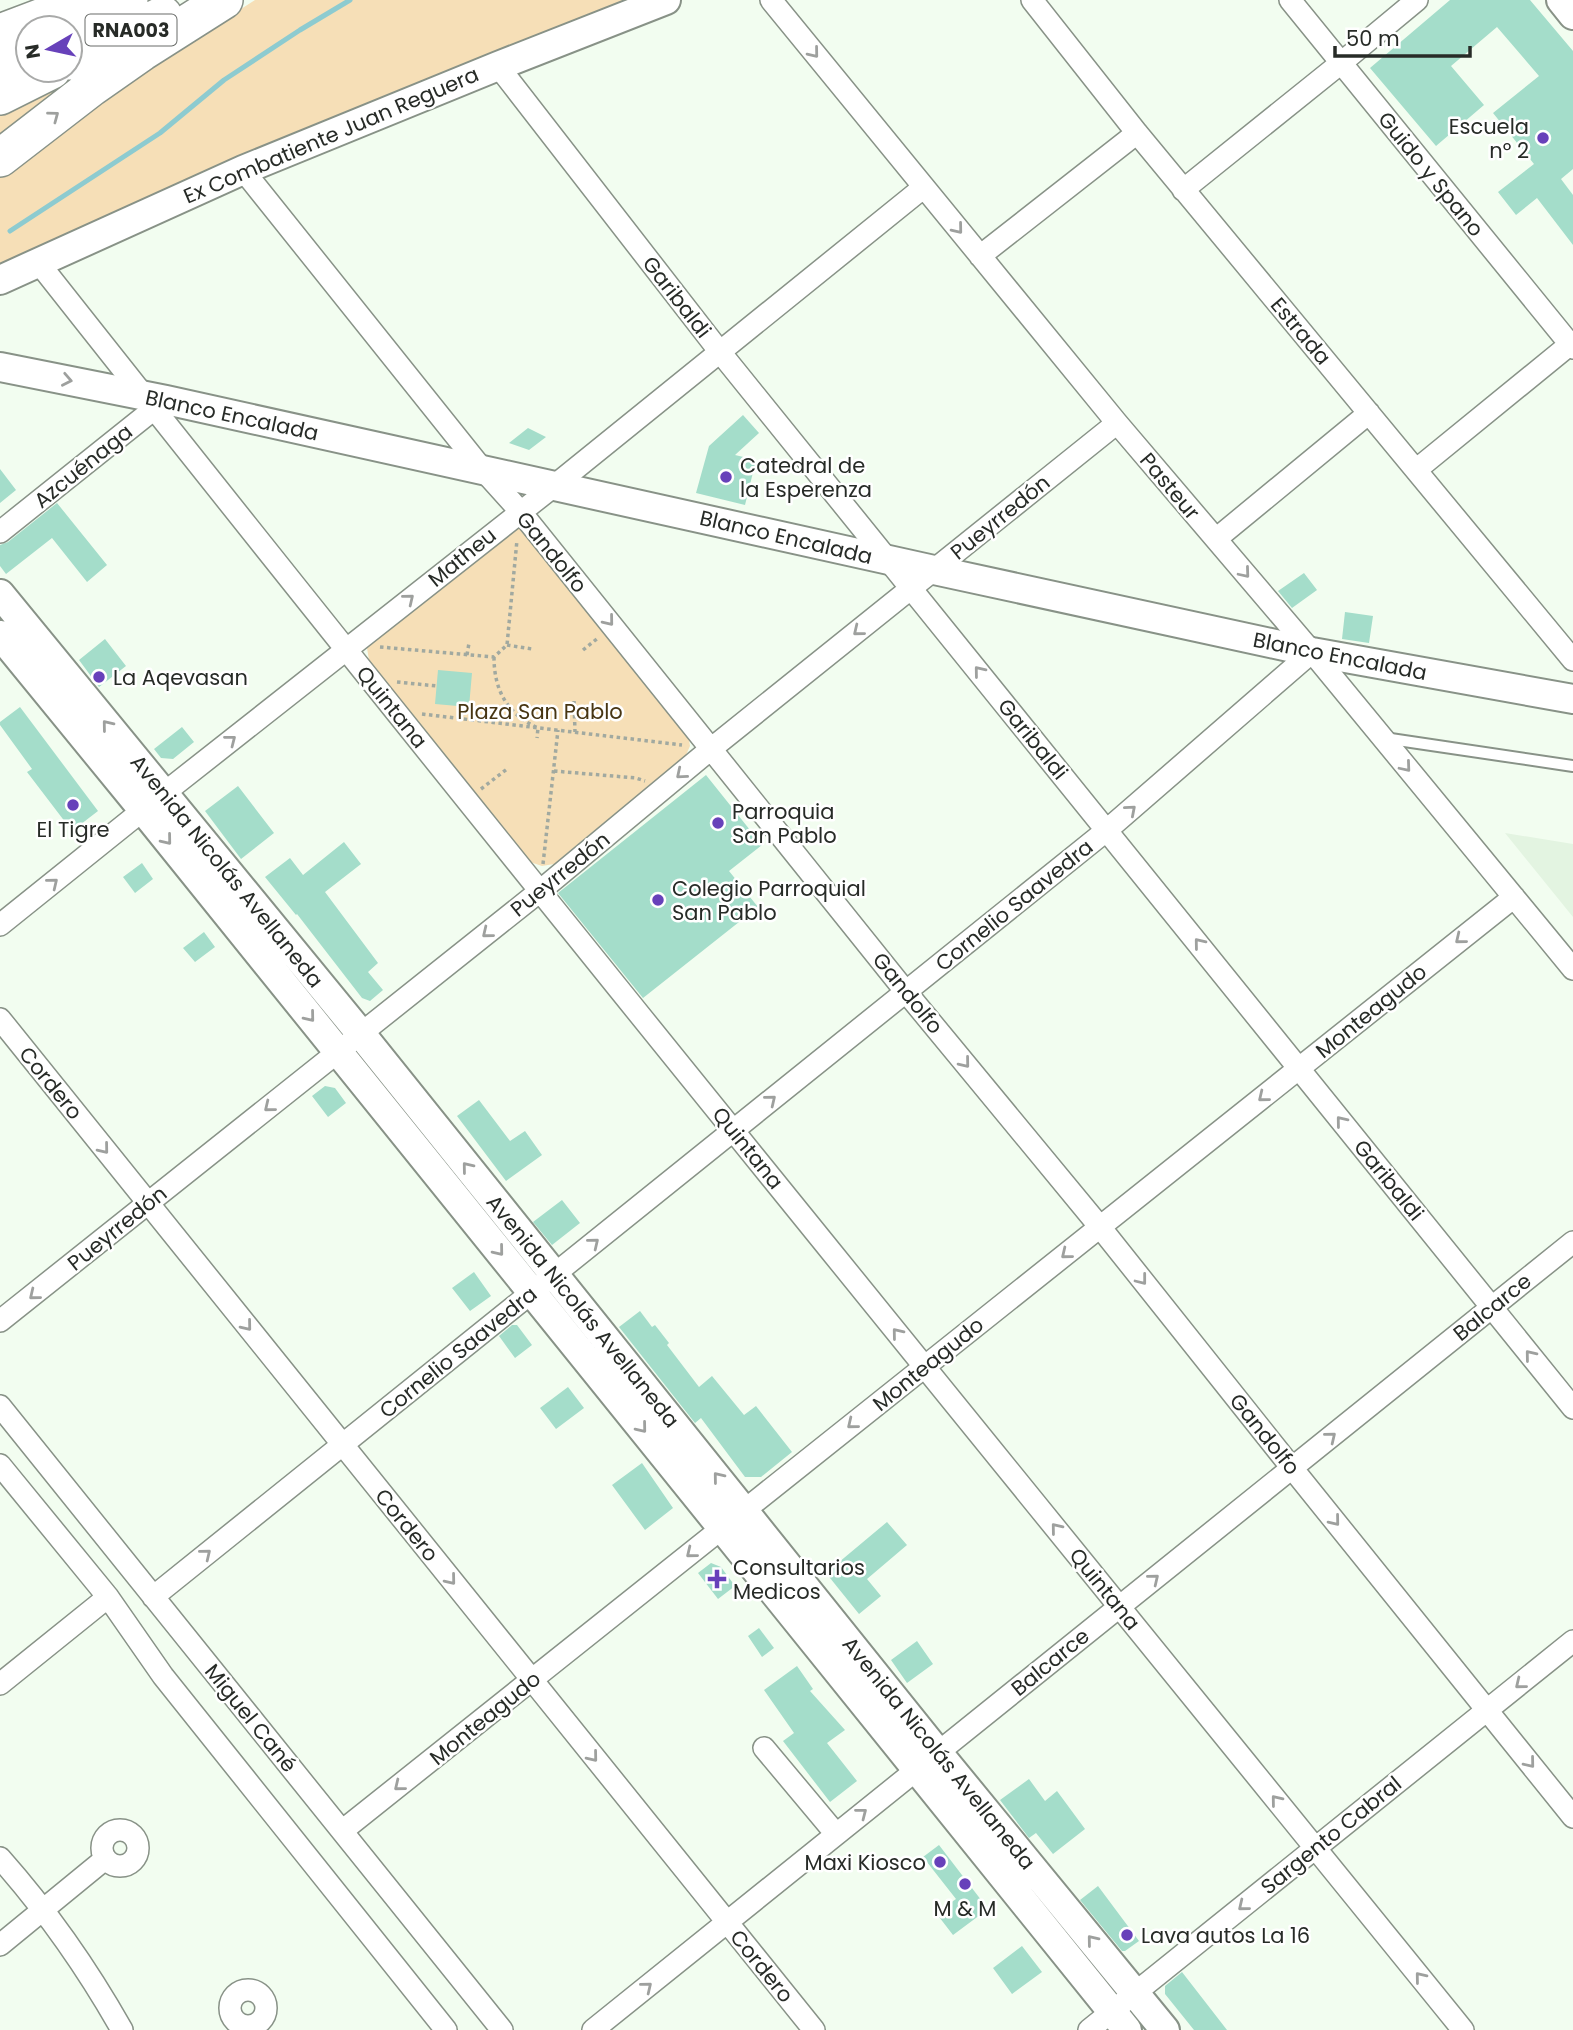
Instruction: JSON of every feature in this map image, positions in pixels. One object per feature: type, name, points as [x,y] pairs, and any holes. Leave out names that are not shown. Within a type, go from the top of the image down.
[{"type":"highway","points":[[0,33],[87,0]]},
{"type":"highway","name":"RNA003","points":[[84,22],[129,0]]},
{"type":"highway","name":"RNA003","points":[[84,54],[193,0]]},
{"type":"highway","points":[[0,158],[112,73],[224,0]]},
{"type":"highway","points":[[0,96],[24,84]]},
{"type":"main road","name":"Ex Combatiente Juan Reguera","points":[[0,280],[243,170],[666,0]]},
{"type":"main road","points":[[1561,0],[1573,15]]},
{"type":"main road","name":"Blanco Encalada","points":[[0,367],[1312,652],[1573,699]]},
{"type":"main road","name":"Avenida Nicolás Avellaneda","points":[[0,594],[338,1052],[745,1510],[1119,2021]]},
{"type":"main road","name":"Avenida Nicolás Avellaneda","points":[[0,635],[154,802],[361,1034],[722,1528],[1135,1993],[1164,2030]]},
{"type":"street","name":"Pasteur","points":[[771,0],[1117,423],[1312,652],[1573,969]]},
{"type":"street","name":"Estrada","points":[[1032,0],[1183,190],[1573,660]]},
{"type":"street","name":"Guido y Spano","points":[[1290,0],[1572,345]]},
{"type":"street","points":[[1183,190],[1416,0]]},
{"type":"street","name":"Garibaldi","points":[[498,66],[720,352],[1573,1408]]},
{"type":"street","points":[[980,256],[1137,133]]},
{"type":"street","name":"Gandolfo","points":[[243,170],[483,470],[520,511],[712,748],[906,992],[1100,1227],[1573,1817]]},
{"type":"street","name":"Matheu","points":[[0,925],[554,486],[923,187]]},
{"type":"street","name":"Quintana","points":[[38,262],[154,401],[350,647],[369,678],[540,891],[1462,2030]]},
{"type":"street","points":[[1416,470],[1572,345]]},
{"type":"street","name":"Azcuénaga","points":[[0,532],[154,401]]},
{"type":"street","points":[[1216,539],[1368,413]]},
{"type":"street","name":"Pueyrredón","points":[[0,1321],[540,891],[712,748],[1117,423]]},
{"type":"street","name":"Cornelio Saavedra","points":[[153,1597],[1107,830],[1312,652]]},
{"type":"street","name":"Monteagudo","points":[[342,1831],[1514,897]]},
{"type":"street","name":"Cordero","points":[[0,1019],[814,2030]]},
{"type":"street","name":"Balcarce","points":[[593,2030],[1573,1242]]},
{"type":"street","name":"Miguel Cané","points":[[0,1406],[502,2030]]},
{"type":"street","points":[[0,1465],[107,1597],[163,1676],[446,2030]]},
{"type":"street","points":[[0,1684],[107,1597]]},
{"type":"street","name":"Sargento Cabral","points":[[1089,2030],[1119,2021],[1135,1993],[1573,1641]]},
{"type":"street","points":[[764,1748],[836,1834]]},
{"type":"street","points":[[0,1857],[38,1914],[107,2030]]},
{"type":"street","points":[[0,1945],[105,1859]]},
{"type":"street","points":[[0,1880],[38,1914],[82,1965],[122,2030]]},
{"type":"lane","points":[[1382,737],[1573,766]]},
{"type":"path","points":[[350,647],[494,657],[507,646],[520,511]]},
{"type":"path","points":[[467,655],[468,643]]},
{"type":"path","points":[[507,646],[532,649]]},
{"type":"path","points":[[494,657],[495,676],[505,702],[524,722],[538,728]]},
{"type":"path","points":[[369,678],[437,686]]},
{"type":"path","points":[[574,701],[575,732]]},
{"type":"path","points":[[396,711],[712,748]]},
{"type":"path","points":[[537,737],[538,728]]},
{"type":"path","points":[[540,891],[558,730]]},
{"type":"path","points":[[467,800],[507,769]]},
{"type":"path","points":[[554,771],[636,778],[664,788]]},
{"type":"shaded area","points":[[1505,833],[1573,844],[1573,917]]},
{"type":"green space","points":[[255,0],[652,0],[0,271],[0,170],[125,84]]},
{"type":"green space","points":[[65,84],[79,84],[0,148],[0,115]]},
{"type":"green space","name":"Plaza San Pablo","points":[[511,529],[526,531],[688,734],[690,746],[686,755],[554,864],[542,866],[530,862],[369,660],[367,648]]},
{"type":"building","points":[[1450,0],[1530,0],[1573,51],[1573,169],[1561,179],[1573,195],[1573,245],[1537,198],[1516,215],[1498,192],[1534,164],[1493,113],[1539,76],[1497,27],[1451,66],[1484,105],[1436,146],[1370,68]]},
{"type":"building","name":"Catedral de la Esperenza","points":[[743,415],[759,433],[735,455],[756,460],[745,505],[696,493],[709,446]]},
{"type":"building","points":[[528,428],[546,437],[529,450],[509,443]]},
{"type":"building","points":[[0,469],[16,490],[0,503]]},
{"type":"building","points":[[57,503],[107,565],[87,582],[52,538],[6,574],[0,566],[0,545],[8,542]]},
{"type":"building","points":[[1304,573],[1317,590],[1292,608],[1278,591]]},
{"type":"building","points":[[1345,612],[1373,616],[1369,643],[1342,639]]},
{"type":"building","points":[[105,639],[126,666],[99,687],[79,660]]},
{"type":"building","points":[[438,670],[472,673],[469,707],[435,704]]},
{"type":"building","points":[[20,707],[98,811],[72,831],[27,772],[32,769],[0,725],[0,722]]},
{"type":"building","points":[[182,727],[194,742],[173,759],[161,758],[154,749]]},
{"type":"building","name":"Colegio Parroquial San Pablo","points":[[706,775],[762,845],[729,871],[758,907],[643,998],[558,893]]},
{"type":"building","points":[[238,786],[274,833],[241,859],[205,811]]},
{"type":"building","points":[[344,842],[361,864],[325,892],[378,963],[368,972],[383,990],[370,1001],[362,998],[265,877],[290,858],[303,875]]},
{"type":"building","points":[[142,863],[153,879],[135,893],[123,877]]},
{"type":"building","points":[[204,932],[215,947],[195,962],[183,948]]},
{"type":"building","points":[[325,1086],[335,1088],[346,1103],[328,1117],[312,1096]]},
{"type":"building","points":[[479,1100],[510,1141],[525,1131],[542,1155],[506,1181],[457,1116]]},
{"type":"building","points":[[562,1200],[580,1223],[552,1245],[533,1222]]},
{"type":"building","points":[[474,1272],[491,1296],[470,1311],[452,1288]]},
{"type":"building","points":[[640,1311],[669,1343],[667,1345],[699,1387],[712,1376],[744,1415],[756,1406],[792,1452],[761,1477],[745,1477],[701,1418],[695,1423],[619,1327]]},
{"type":"building","points":[[512,1325],[517,1325],[532,1345],[515,1358],[499,1336]]},
{"type":"building","points":[[568,1387],[584,1408],[556,1429],[540,1408]]},
{"type":"building","points":[[642,1463],[673,1508],[645,1530],[612,1485]]},
{"type":"building","points":[[887,1522],[907,1545],[867,1579],[881,1596],[859,1614],[826,1573]]},
{"type":"building","name":"Consultarios Medicos","points":[[711,1563],[721,1567],[735,1586],[718,1599],[698,1573]]},
{"type":"building","points":[[759,1628],[774,1648],[762,1657],[748,1636]]},
{"type":"building","points":[[917,1641],[933,1664],[907,1683],[891,1660]]},
{"type":"building","points":[[797,1666],[813,1689],[810,1691],[845,1730],[827,1743],[857,1781],[830,1802],[783,1741],[794,1733],[764,1690]]},
{"type":"building","points":[[1029,1779],[1045,1801],[1057,1791],[1085,1829],[1053,1854],[1036,1833],[1029,1838],[1000,1800]]},
{"type":"building","points":[[939,1845],[988,1909],[953,1935],[936,1913],[956,1899],[923,1857]]},
{"type":"building","points":[[1098,1886],[1139,1941],[1125,1951],[1122,1951],[1080,1900]]},
{"type":"building","points":[[1022,1946],[1042,1972],[1012,1994],[993,1968]]},
{"type":"building","points":[[1182,1972],[1227,2030],[1194,2030],[1165,1994],[1165,1986]]},
{"type":"waterway","points":[[10,231],[160,133],[224,80],[350,0]]},
{"type":"place","name":"Escuela n° 2","points":[[1543,138]]},
{"type":"place","name":"Catedral de la Esperenza","points":[[726,477]]},
{"type":"place","name":"La Aqevasan","points":[[99,677]]},
{"type":"place","name":"El Tigre","points":[[73,805]]},
{"type":"place","name":"Parroquia San Pablo","points":[[718,823]]},
{"type":"place","name":"Colegio Parroquial San Pablo","points":[[658,900]]},
{"type":"place","name":"Consultarios Medicos","points":[[717,1579]]},
{"type":"place","name":"Maxi Kiosco","points":[[940,1862]]},
{"type":"place","name":"M & M","points":[[965,1884]]},
{"type":"place","name":"Lava autos La 16","points":[[1127,1935]]}]
